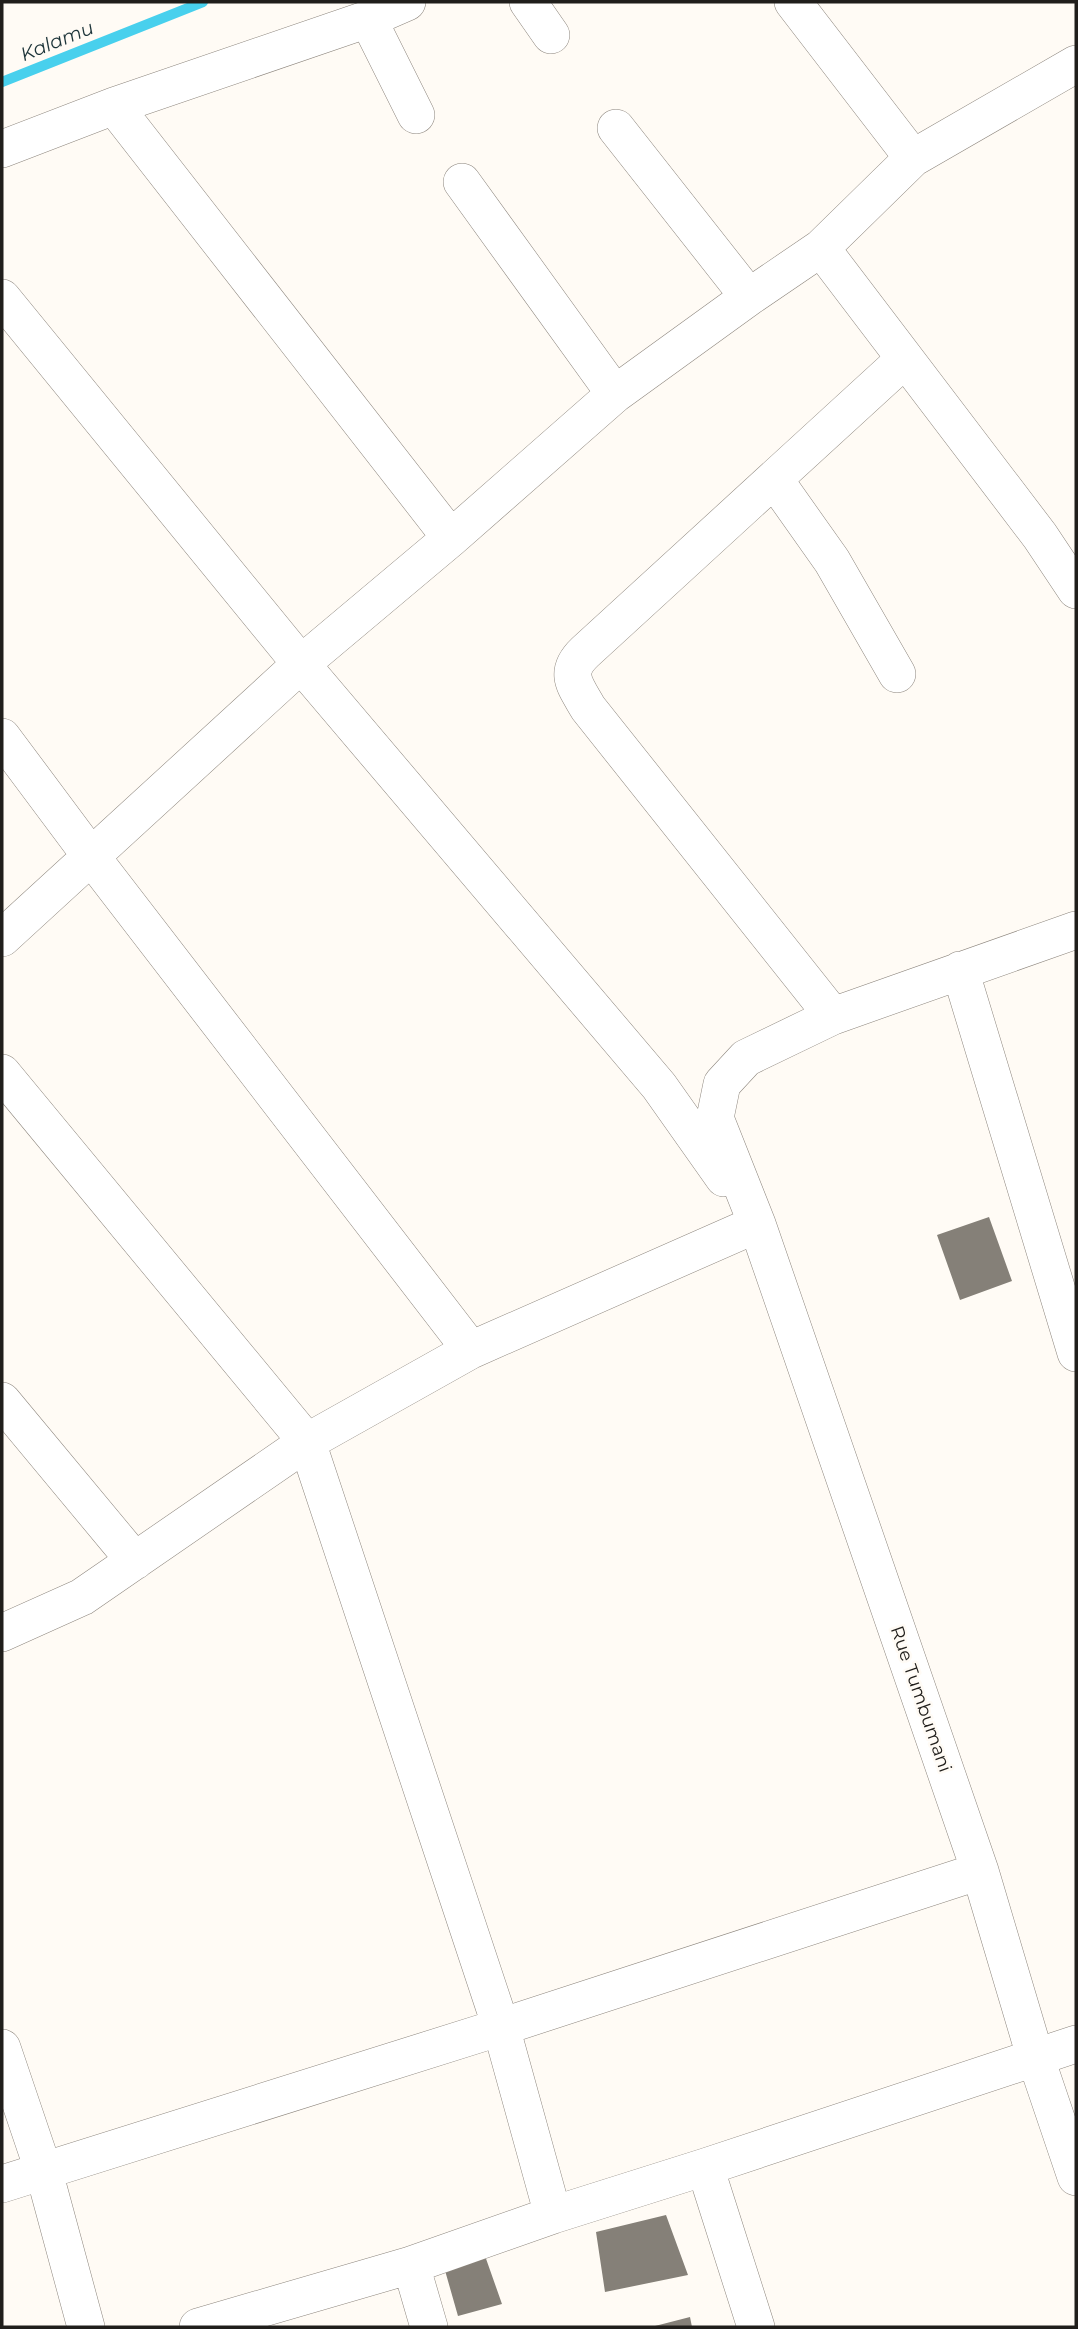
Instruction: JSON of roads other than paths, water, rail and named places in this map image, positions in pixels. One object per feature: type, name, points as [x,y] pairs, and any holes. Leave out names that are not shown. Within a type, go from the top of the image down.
[{"type":"street","points":[[2,149],[114,106],[368,19],[407,2]]},
{"type":"street","points":[[528,2],[551,35]]},
{"type":"street","points":[[793,2],[912,158]]},
{"type":"street","points":[[368,19],[416,115]]},
{"type":"street","points":[[2,938],[301,664],[451,538],[615,394],[821,248],[912,158],[1076,64]]},
{"type":"street","points":[[114,106],[451,538]]},
{"type":"street","points":[[616,128],[749,297]]},
{"type":"street","points":[[461,182],[615,394]]},
{"type":"street","points":[[821,248],[1040,536],[1076,590]]},
{"type":"street","points":[[2,298],[301,664],[659,1086],[757,1224]]},
{"type":"street","points":[[833,1016],[588,708],[572,677],[574,663],[579,657],[905,359]]},
{"type":"street","points":[[774,479],[832,561],[897,674]]},
{"type":"street","points":[[2,737],[471,1350]]},
{"type":"street","points":[[757,1224],[715,1118],[722,1084],[746,1058],[833,1016],[1076,930]]},
{"type":"street","points":[[960,970],[1076,1353]]},
{"type":"street","points":[[2,1073],[306,1442],[502,2027],[553,2215]]},
{"type":"street","points":[[2,1633],[82,1597],[306,1442],[471,1350],[757,1224]]},
{"type":"street","name":"Rue Tumbumani","points":[[757,1224],[980,1871],[1035,2056],[1076,2177]]},
{"type":"street","points":[[2,1401],[135,1561]]},
{"type":"street","points":[[2,2184],[502,2027],[980,1871]]},
{"type":"street","points":[[198,2327],[411,2264],[1076,2044]]},
{"type":"street","points":[[2,2048],[44,2172],[86,2327]]},
{"type":"street","points":[[705,2167],[756,2327]]},
{"type":"street","points":[[411,2264],[429,2327]]},
{"type":"waterway","name":"Kalamu","points":[[2,82],[203,2]]}]
